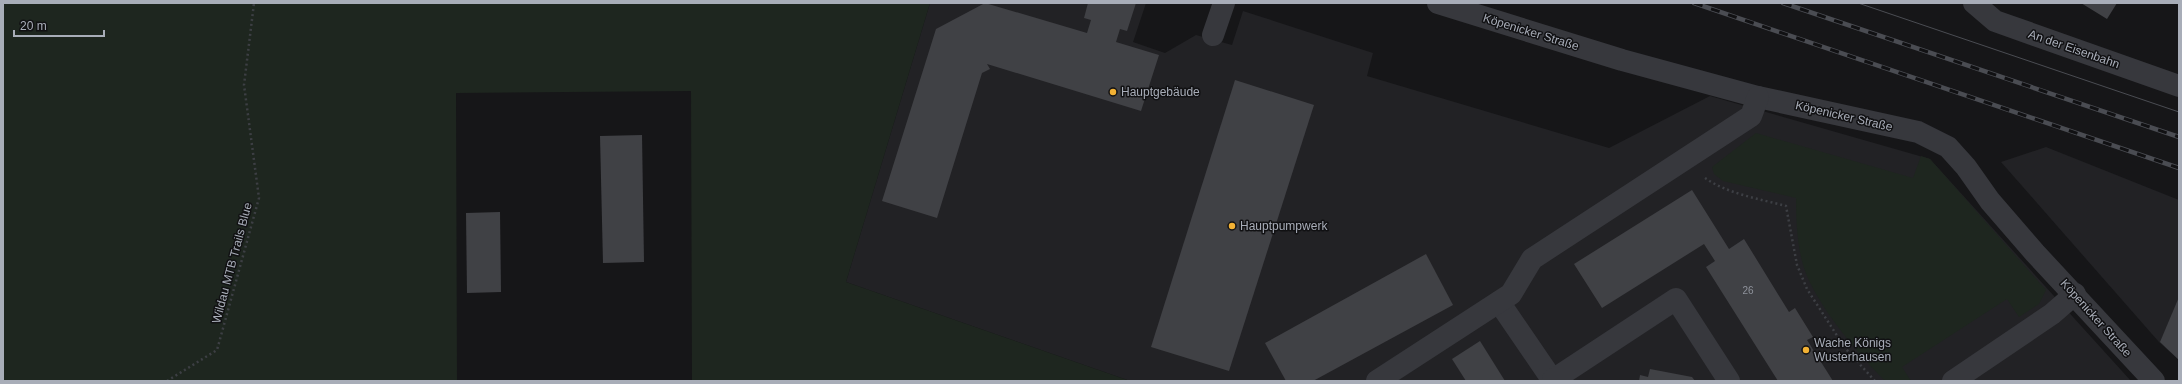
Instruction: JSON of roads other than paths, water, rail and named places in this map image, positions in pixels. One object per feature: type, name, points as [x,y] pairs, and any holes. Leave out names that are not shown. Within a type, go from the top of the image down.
[{"type":"street","points":[[1213,34],[1224,3]]},
{"type":"street","name":"Köpenicker Straße","points":[[1438,3],[1622,60],[1758,97],[1918,132],[1948,147],[1995,207],[2035,253],[2075,294],[2154,381]]},
{"type":"street","name":"An der Eisenbahn","points":[[1974,3],[1995,21],[2179,86]]},
{"type":"street","points":[[1377,381],[1511,294],[1532,259],[1751,116],[1758,97]]},
{"type":"street","points":[[1953,381],[2052,314],[2075,294]]},
{"type":"street","points":[[1499,302],[1553,381],[1676,299],[1729,381]]},
{"type":"tram line","points":[[1858,3],[2179,112]]},
{"type":"railway","points":[[1694,3],[2179,168]]},
{"type":"railway","points":[[1783,3],[2179,137]]},
{"type":"place","name":"Hauptgebäude","points":[[1113,92]]},
{"type":"place","name":"Hauptpumpwerk","points":[[1232,226]]},
{"type":"place","name":"Wache Königs Wusterhausen","points":[[1806,350]]}]
